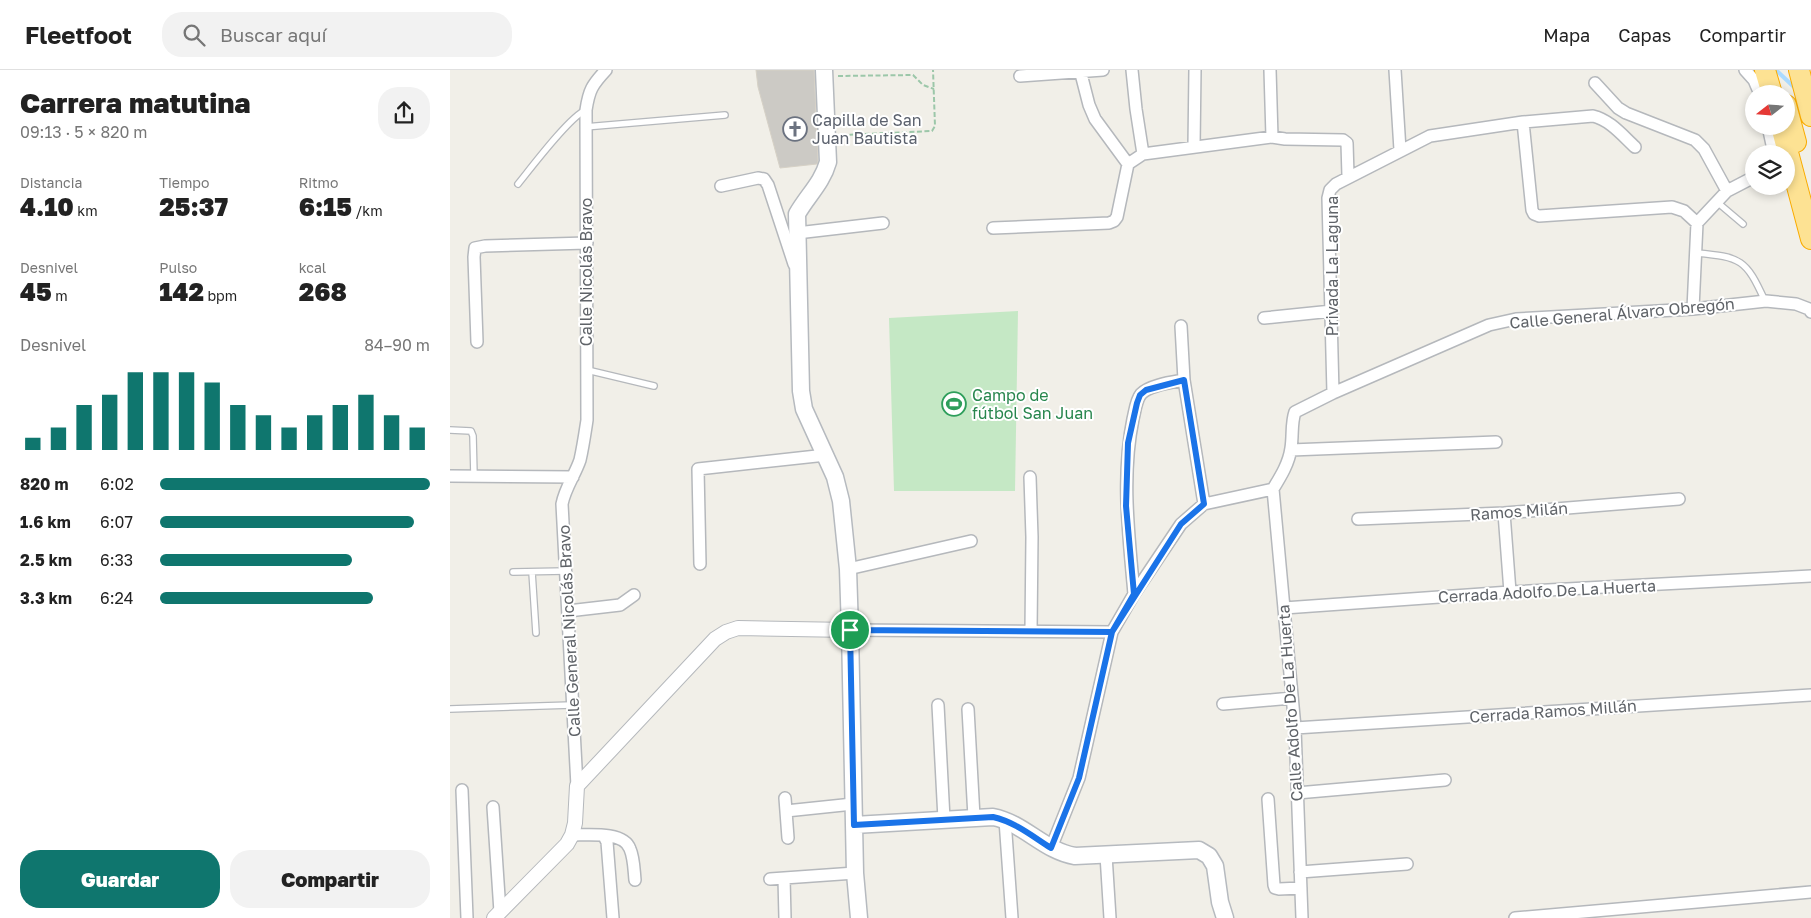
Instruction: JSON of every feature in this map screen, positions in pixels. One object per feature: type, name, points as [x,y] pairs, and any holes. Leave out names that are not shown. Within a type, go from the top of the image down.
[{"type":"highway","points":[[1766,70],[1771,85]]},
{"type":"highway","points":[[1776,85],[1778,70]]},
{"type":"highway","points":[[1799,70],[1811,116]]},
{"type":"highway","points":[[1783,135],[1811,239]]},
{"type":"highway","points":[[1789,135],[1808,190]]},
{"type":"main road","points":[[824,73],[828,162],[824,176],[804,201],[797,214],[801,391],[804,409],[835,477],[841,502],[848,569],[855,873],[859,918]]},
{"type":"main road","points":[[854,825],[993,817],[1019,826],[1062,854],[1075,856],[1199,850],[1209,856],[1215,866],[1220,902],[1225,918]]},
{"type":"street","name":"Calle Nicolás Bravo","points":[[573,477],[580,459],[587,420],[586,110],[589,93],[596,81],[606,70]]},
{"type":"street","points":[[1020,76],[1103,70]]},
{"type":"street","points":[[1132,70],[1143,154]]},
{"type":"street","points":[[1194,146],[1195,70]]},
{"type":"street","points":[[1270,70],[1272,137]]},
{"type":"street","points":[[1395,70],[1400,150]]},
{"type":"street","points":[[1745,70],[1761,85]]},
{"type":"street","points":[[1080,71],[1089,105],[1095,119],[1128,164]]},
{"type":"street","points":[[1595,83],[1618,108],[1626,113],[1695,140],[1704,149],[1727,191]]},
{"type":"street","name":"Privada La Laguna","points":[[1333,393],[1328,198],[1330,190],[1336,184],[1348,176],[1430,136],[1522,122],[1593,116],[1606,121],[1635,147]]},
{"type":"street","points":[[1522,122],[1534,214],[1539,216],[1603,213],[1672,207],[1684,211],[1697,223]]},
{"type":"street","points":[[993,228],[1109,223],[1114,221],[1117,217],[1128,164],[1143,154],[1194,146],[1272,137],[1346,140],[1348,143],[1348,176]]},
{"type":"street","points":[[721,186],[758,178],[764,179],[768,185],[798,275]]},
{"type":"street","points":[[1693,309],[1697,223],[1727,191],[1745,182]]},
{"type":"street","points":[[797,234],[883,222]]},
{"type":"street","points":[[477,342],[474,257],[476,248],[485,246],[587,243]]},
{"type":"street","name":"Calle General Álvaro Obregón","points":[[1273,489],[1285,468],[1291,450],[1295,412],[1333,393],[1490,325],[1516,319],[1693,309],[1766,301],[1796,304],[1809,309],[1811,312]]},
{"type":"street","points":[[1264,318],[1332,311]]},
{"type":"street","points":[[1181,326],[1184,380],[1204,504]]},
{"type":"street","points":[[1134,594],[1126,506],[1128,443],[1137,403],[1140,395],[1146,390],[1184,380]]},
{"type":"street","points":[[1291,450],[1496,442]]},
{"type":"street","points":[[700,564],[698,469],[826,455]]},
{"type":"street","points":[[450,476],[573,477]]},
{"type":"street","name":"Calle General Nicolás Bravo","points":[[573,477],[565,492],[562,504],[577,786]]},
{"type":"street","points":[[1030,477],[1032,537],[1031,631]]},
{"type":"street","points":[[1051,848],[1079,778],[1112,632],[1134,594],[1181,524],[1204,504],[1273,489]]},
{"type":"street","name":"Calle Adolfo De La Huerta","points":[[1273,489],[1292,698],[1302,918]]},
{"type":"street","name":"Ramos Milán","points":[[1358,519],[1504,513],[1679,499]]},
{"type":"street","points":[[1504,513],[1510,592]]},
{"type":"street","points":[[848,569],[970,540]]},
{"type":"street","name":"Cerrada Adolfo De La Huerta","points":[[1284,608],[1510,592],[1811,576]]},
{"type":"street","points":[[568,611],[620,605],[634,595]]},
{"type":"street","points":[[497,915],[567,844],[575,823],[577,786],[715,639],[726,632],[738,628],[1112,632]]},
{"type":"street","name":"Cerrada Ramos Millán","points":[[1294,728],[1811,695]]},
{"type":"street","points":[[1223,704],[1292,698]]},
{"type":"street","points":[[938,705],[944,819]]},
{"type":"street","points":[[968,709],[974,818]]},
{"type":"street","points":[[1297,793],[1445,780]]},
{"type":"street","points":[[462,790],[467,918]]},
{"type":"street","points":[[785,798],[788,838]]},
{"type":"street","points":[[1268,799],[1275,888],[1301,888]]},
{"type":"street","points":[[786,811],[854,804]]},
{"type":"street","points":[[493,807],[497,915]]},
{"type":"street","points":[[1005,820],[1012,918]]},
{"type":"street","points":[[572,835],[613,836],[626,842],[630,849],[635,880]]},
{"type":"street","points":[[604,836],[607,842],[613,918]]},
{"type":"street","points":[[1106,855],[1110,918]]},
{"type":"street","points":[[1300,872],[1408,864]]},
{"type":"street","points":[[770,880],[855,873]]},
{"type":"street","points":[[784,878],[785,918]]},
{"type":"street","points":[[1515,918],[1811,892]]},
{"type":"lane","points":[[518,184],[569,123],[580,112],[586,110]]},
{"type":"lane","points":[[585,127],[725,115]]},
{"type":"lane","points":[[1717,202],[1743,224]]},
{"type":"lane","points":[[1696,253],[1726,256],[1742,263],[1752,274],[1766,301]]},
{"type":"lane","points":[[587,370],[654,386]]},
{"type":"lane","points":[[450,430],[471,431],[474,476]]},
{"type":"lane","points":[[513,572],[566,570]]},
{"type":"lane","points":[[532,572],[536,633]]},
{"type":"lane","points":[[450,710],[572,706]]},
{"type":"path","points":[[827,135],[932,131],[935,126],[933,70]]},
{"type":"path","points":[[824,73],[913,75],[923,85],[934,89]]},
{"type":"green space","name":"Campo de fútbol San Juan","points":[[1018,311],[1015,491],[894,491],[889,318]]},
{"type":"building","name":"Capilla de San Juan Bautista","points":[[756,70],[814,70],[817,164],[780,168],[758,87]]},
{"type":"waterway","points":[[1776,70],[1792,85]]},
{"type":"place","name":"Capilla de San Juan Bautista","points":[[795,129]]},
{"type":"place","name":"Campo de fútbol San Juan","points":[[954,404]]},
{"type":"route","points":[[850,630],[854,825],[993,817],[1019,826],[1051,848],[1079,778],[1112,632],[1134,594],[1126,506],[1128,443],[1137,403],[1140,395],[1146,390],[1184,380],[1204,504],[1181,524],[1134,594],[1112,632],[850,630]]}]
